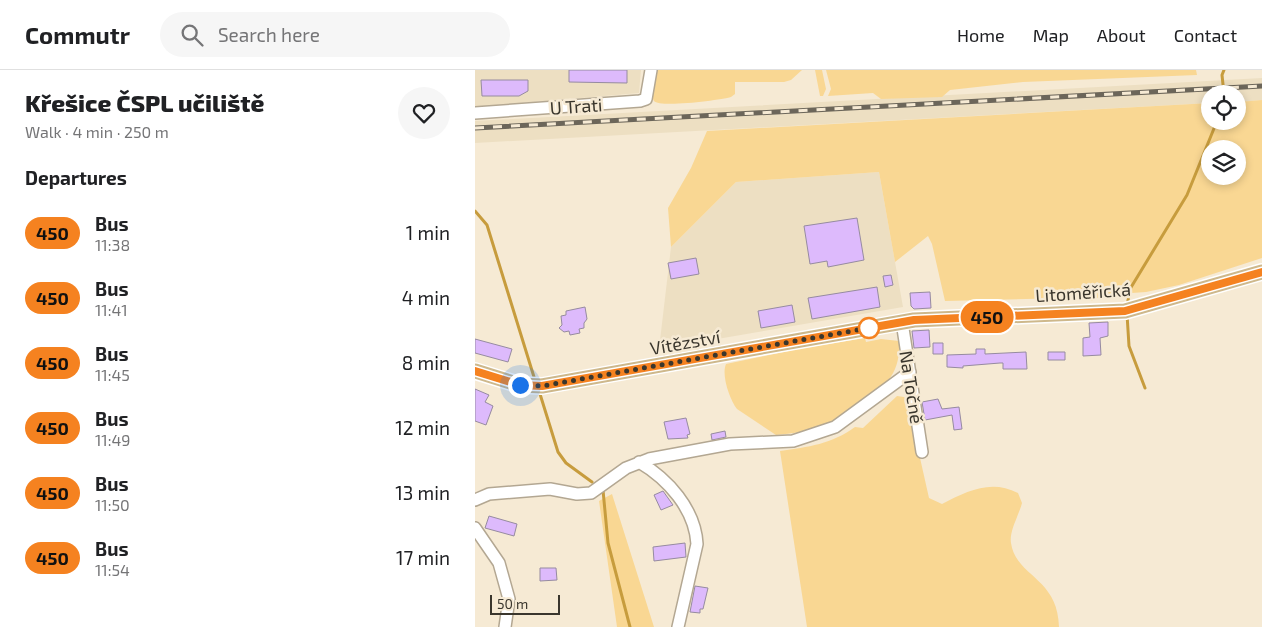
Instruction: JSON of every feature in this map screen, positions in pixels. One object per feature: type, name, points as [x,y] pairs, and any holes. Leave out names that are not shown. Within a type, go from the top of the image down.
[{"type":"main road","name":"Litoměřická","points":[[902,322],[1129,310],[1262,272]]},
{"type":"main road","name":"Vítězství","points":[[475,371],[520,385],[542,386],[902,322]]},
{"type":"street","name":"U Trati","points":[[475,113],[640,102],[646,99],[651,70]]},
{"type":"street","name":"Na Točně","points":[[902,322],[922,452]]},
{"type":"street","points":[[475,500],[489,494],[550,489],[577,494],[591,493],[626,468],[639,462],[730,444],[793,441],[835,427],[909,372]]},
{"type":"street","points":[[639,462],[655,471],[680,496],[696,533],[697,544],[678,627]]},
{"type":"street","points":[[475,528],[499,563],[509,599],[505,627]]},
{"type":"shaded area","points":[[475,70],[641,70],[639,93],[475,107]]},
{"type":"shaded area","points":[[653,70],[802,70],[791,80],[784,82],[735,82],[735,94],[731,97],[667,104],[654,101],[651,90]]},
{"type":"shaded area","points":[[815,70],[822,70],[826,89],[823,96],[820,96]]},
{"type":"shaded area","points":[[826,70],[1196,70],[1197,75],[1023,82],[950,90],[942,97],[881,99],[873,93],[828,96],[831,89]]},
{"type":"shaded area","points":[[1262,78],[1262,100],[1246,101],[1246,85],[1201,85],[1201,103],[475,143],[475,121]]},
{"type":"shaded area","points":[[1262,100],[1262,258],[1179,285],[1146,292],[1103,295],[1092,301],[1065,298],[945,301],[932,244],[928,236],[895,262],[879,172],[736,182],[671,247],[668,208],[691,168],[707,131],[1201,104],[1201,130],[1246,130],[1246,101]]},
{"type":"shaded area","points":[[879,172],[903,307],[659,349],[671,247],[736,182]]},
{"type":"shaded area","points":[[865,338],[866,342],[881,339],[899,341],[897,362],[894,371],[884,385],[846,417],[825,426],[776,435],[737,409],[732,400],[725,381],[726,364],[798,349]]},
{"type":"shaded area","points":[[897,396],[904,397],[907,400],[929,498],[942,504],[970,491],[989,487],[1008,489],[1018,493],[1022,503],[1011,538],[1014,554],[1020,563],[1045,587],[1052,598],[1057,610],[1059,627],[807,627],[780,451],[819,444],[838,437],[855,427],[863,428]]},
{"type":"shaded area","points":[[612,494],[654,627],[617,627],[599,501]]},
{"type":"building","points":[[569,70],[627,70],[627,83],[569,82]]},
{"type":"building","points":[[481,80],[528,80],[528,91],[519,96],[482,96]]},
{"type":"building","points":[[857,218],[864,260],[828,267],[827,261],[810,264],[804,226]]},
{"type":"building","points":[[696,258],[699,274],[671,279],[668,263]]},
{"type":"building","points":[[891,275],[893,285],[885,287],[883,276]]},
{"type":"building","points":[[877,287],[880,307],[812,319],[808,298]]},
{"type":"building","points":[[930,292],[931,308],[914,309],[911,306],[910,293]]},
{"type":"building","points":[[792,305],[795,322],[761,328],[758,311]]},
{"type":"building","points":[[585,307],[587,319],[584,323],[584,328],[579,329],[580,333],[570,335],[569,331],[564,332],[559,328],[562,325],[561,316],[566,315],[566,311]]},
{"type":"building","points":[[1108,322],[1108,336],[1100,338],[1101,355],[1083,356],[1083,338],[1090,337],[1089,323]]},
{"type":"building","points":[[929,330],[930,347],[914,348],[912,331]]},
{"type":"building","points":[[475,339],[512,349],[508,362],[475,353]]},
{"type":"building","points":[[933,343],[943,343],[943,354],[933,354]]},
{"type":"building","points":[[976,349],[985,349],[985,354],[1026,352],[1027,369],[1003,369],[1003,363],[963,366],[963,368],[947,367],[947,355],[976,354]]},
{"type":"building","points":[[1048,352],[1065,352],[1065,360],[1048,360]]},
{"type":"building","points":[[475,389],[489,395],[485,402],[493,406],[486,425],[475,421]]},
{"type":"building","points":[[938,399],[942,409],[959,407],[962,429],[954,430],[952,415],[925,420],[922,402]]},
{"type":"building","points":[[686,418],[690,434],[687,435],[688,438],[668,439],[664,422]]},
{"type":"building","points":[[725,431],[726,437],[712,440],[711,434]]},
{"type":"building","points":[[663,491],[673,505],[661,510],[654,495]]},
{"type":"building","points":[[489,516],[517,524],[514,536],[485,528]]},
{"type":"building","points":[[685,543],[686,557],[654,561],[653,547]]},
{"type":"building","points":[[540,568],[556,568],[557,580],[540,581]]},
{"type":"building","points":[[695,586],[708,588],[703,609],[700,609],[700,613],[690,612]]},
{"type":"waterway","points":[[1223,85],[1222,75],[1224,70]]},
{"type":"waterway","points":[[1127,306],[1130,289],[1187,195],[1213,130]]},
{"type":"waterway","points":[[475,211],[487,225],[534,377]]},
{"type":"waterway","points":[[1127,314],[1129,346],[1145,388]]},
{"type":"waterway","points":[[540,394],[558,452],[566,463],[592,482]]},
{"type":"waterway","points":[[603,490],[608,543],[630,627]]},
{"type":"railway","points":[[475,128],[1262,86]]},
{"type":"bus line","name":"450","points":[[475,371],[497,380],[520,385],[542,386],[914,320],[1125,311],[1262,272]]},
{"type":"route","points":[[520,385],[542,386],[869,328]]}]
